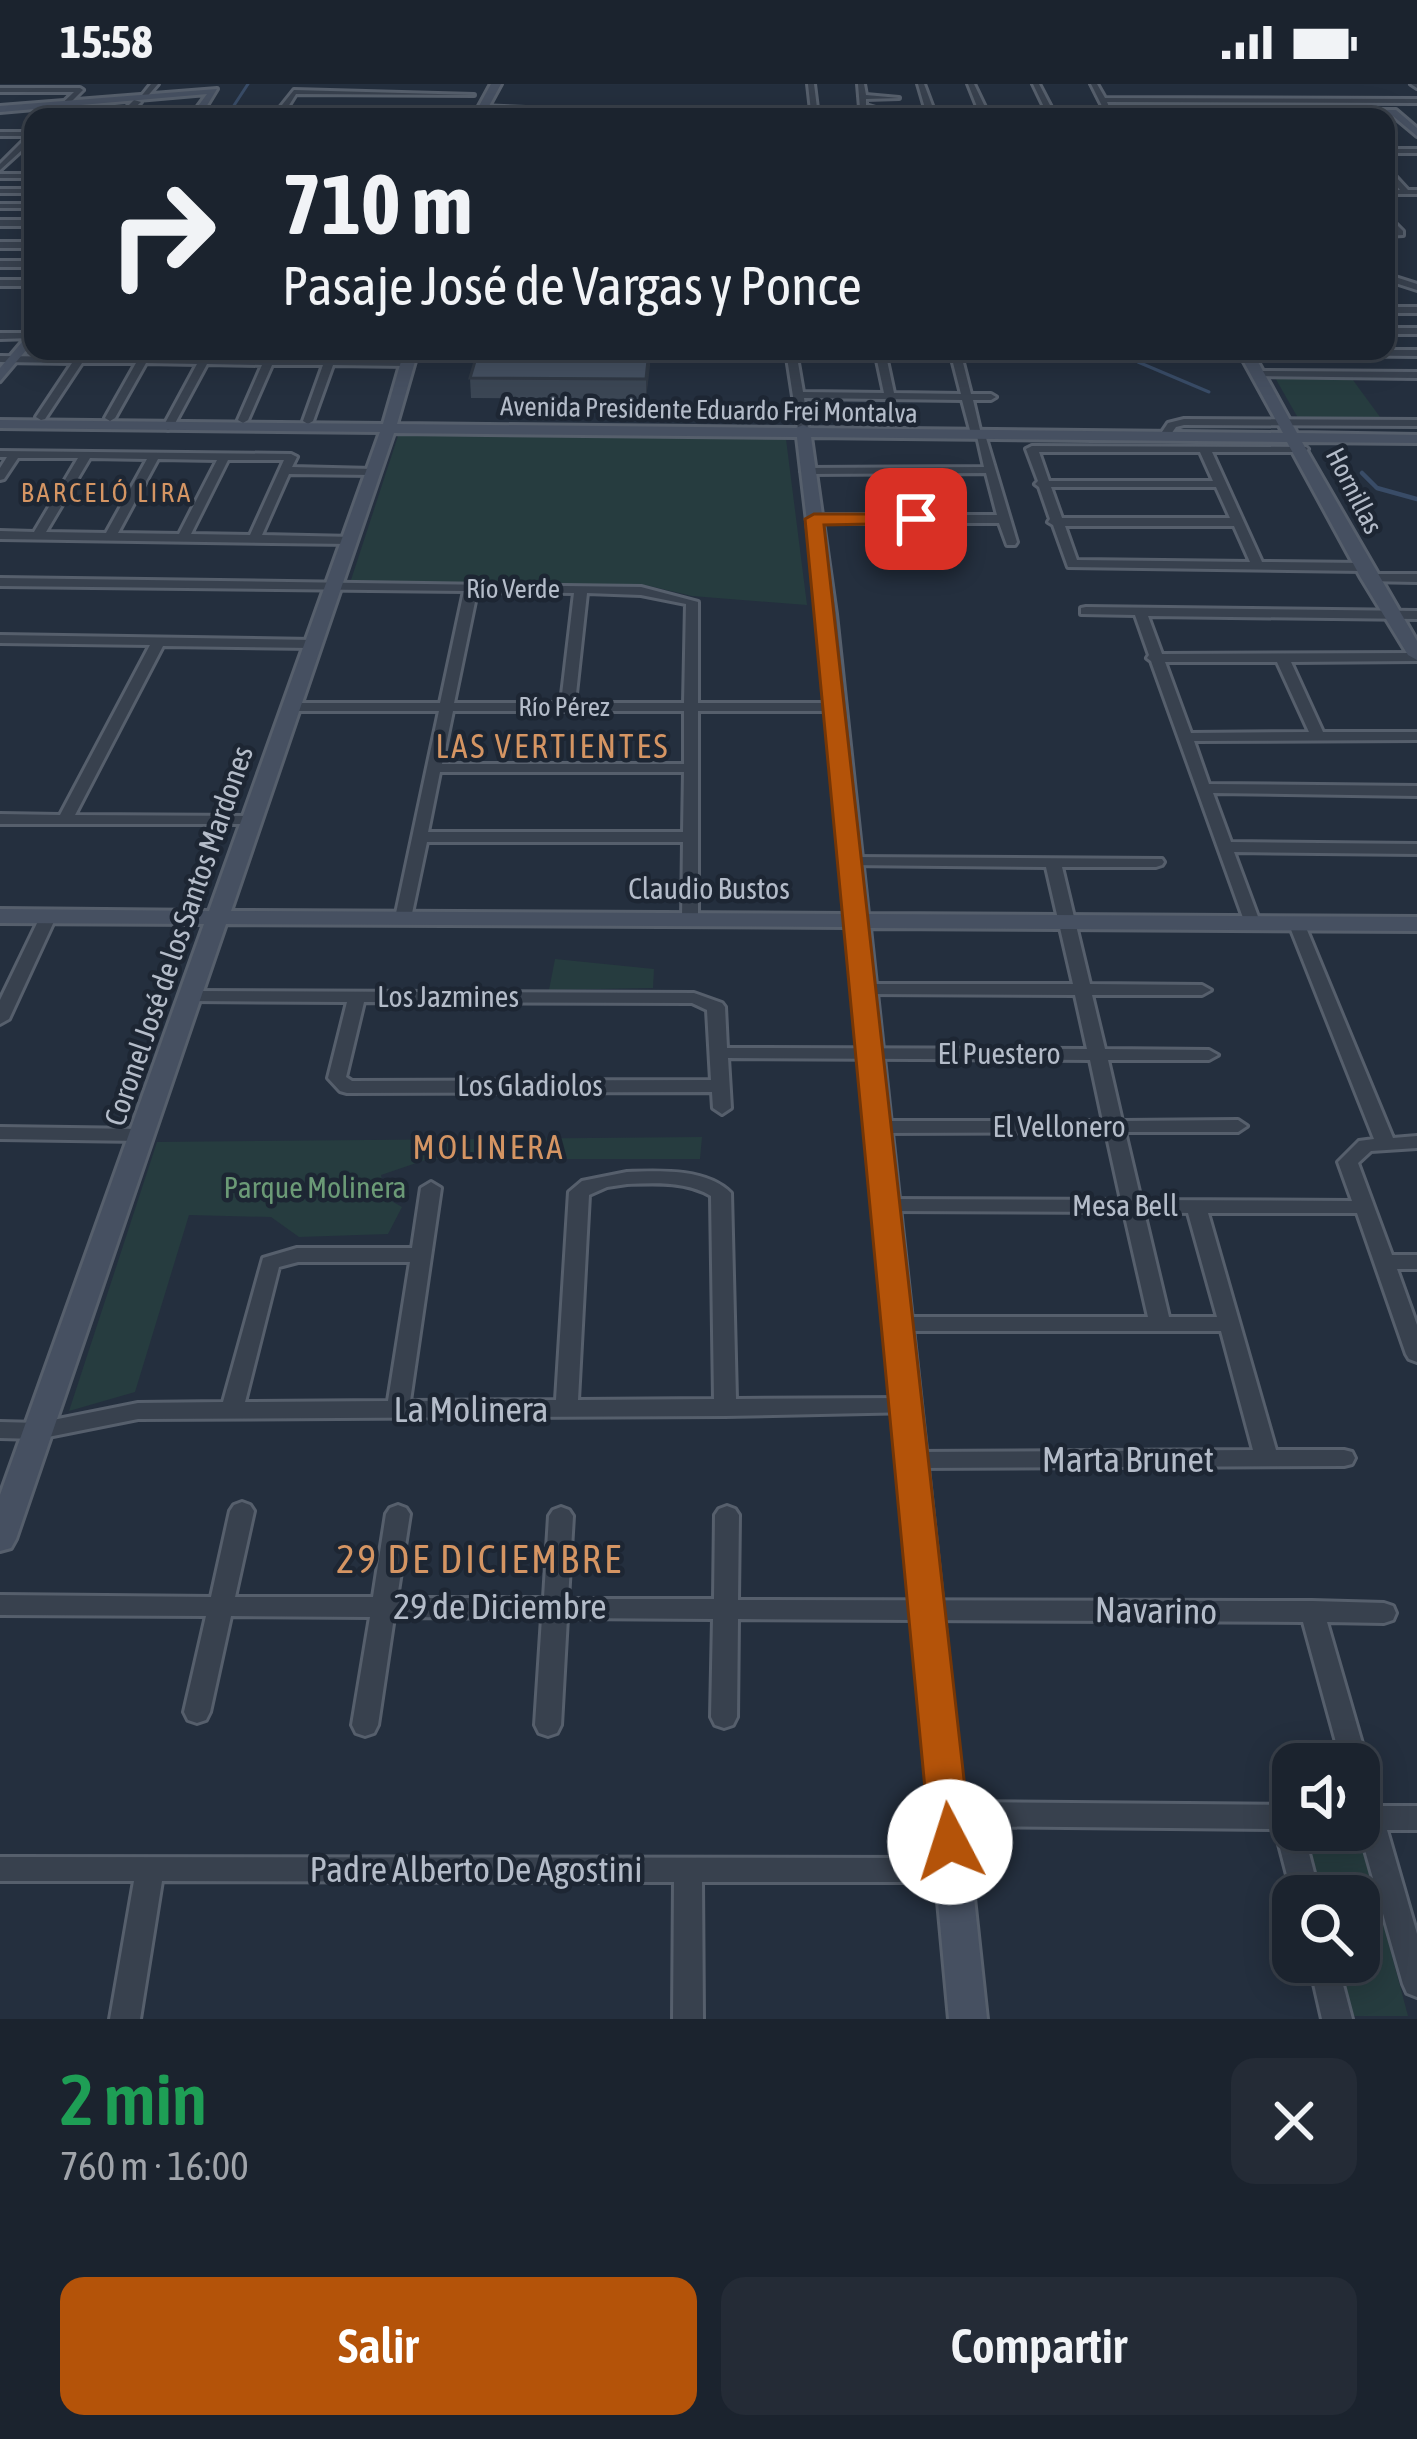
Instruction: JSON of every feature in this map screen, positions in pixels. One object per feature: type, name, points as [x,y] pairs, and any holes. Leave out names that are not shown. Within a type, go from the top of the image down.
[{"type":"street","points":[[130,108],[155,84]]},
{"type":"street","points":[[861,84],[863,106],[870,108]]},
{"type":"street","points":[[0,90],[83,87]]},
{"type":"street","points":[[62,108],[83,87]]},
{"type":"street","points":[[1147,89],[1153,100]]},
{"type":"street","points":[[0,100],[11,90]]},
{"type":"street","points":[[32,108],[215,90]]},
{"type":"street","points":[[1251,108],[1238,90],[1315,90],[1325,101]]},
{"type":"street","points":[[286,108],[294,92],[470,95]]},
{"type":"street","points":[[327,108],[333,92]]},
{"type":"street","points":[[366,108],[373,92]]},
{"type":"street","points":[[1364,93],[1387,108]]},
{"type":"street","points":[[862,97],[895,98]]},
{"type":"street","points":[[1212,108],[1246,101],[1374,97]]},
{"type":"street","points":[[1117,108],[1153,100],[1192,108]]},
{"type":"street","points":[[1395,118],[1417,148]]},
{"type":"street","points":[[2,167],[24,144]]},
{"type":"street","points":[[0,148],[24,148]]},
{"type":"street","points":[[2,167],[20,162]]},
{"type":"street","points":[[0,377],[7,359]]},
{"type":"street","points":[[40,417],[79,360]]},
{"type":"street","points":[[110,418],[143,360]]},
{"type":"street","points":[[170,423],[204,360]]},
{"type":"street","points":[[243,420],[269,360]]},
{"type":"street","points":[[308,421],[330,360]]},
{"type":"street","name":"Coronel José de los Santos Mardones","points":[[0,1539],[390,425],[408,360]]},
{"type":"street","points":[[792,360],[836,707],[968,2019]]},
{"type":"street","points":[[882,360],[890,397]]},
{"type":"street","points":[[957,360],[1011,542]]},
{"type":"street","name":"Hornillas","points":[[1250,360],[1366,573],[1417,656]]},
{"type":"street","points":[[1323,360],[1333,374]]},
{"type":"street","points":[[1259,374],[1417,375]]},
{"type":"street","points":[[797,395],[991,398]]},
{"type":"street","name":"Avenida Presidente Eduardo Frei Montalva","points":[[0,421],[40,417],[390,425]]},
{"type":"street","name":"Avenida Presidente Eduardo Frei Montalva","points":[[0,421],[1295,437],[1417,431]]},
{"type":"street","name":"Avenida Presidente Eduardo Frei Montalva","points":[[978,434],[1168,432],[1295,437]]},
{"type":"street","name":"Avenida Presidente Eduardo Frei Montalva","points":[[1041,484],[1034,447],[1204,448],[1295,437]]},
{"type":"street","points":[[1204,448],[1258,566]]},
{"type":"street","points":[[0,454],[224,457],[373,472]]},
{"type":"street","points":[[0,477],[15,454]]},
{"type":"street","points":[[38,535],[86,455]]},
{"type":"street","points":[[110,536],[154,456]]},
{"type":"street","points":[[184,537],[224,457]]},
{"type":"street","points":[[254,538],[288,464]]},
{"type":"street","points":[[807,471],[990,470]]},
{"type":"street","points":[[1218,484],[1041,484],[1072,564],[1258,566],[1417,578]]},
{"type":"street","points":[[908,488],[916,519]]},
{"type":"street","points":[[814,519],[1004,519]]},
{"type":"street","points":[[1054,521],[1238,523]]},
{"type":"street","points":[[0,535],[350,540]]},
{"type":"street","name":"Río Verde","points":[[0,583],[641,591],[692,602],[691,707]]},
{"type":"street","points":[[568,707],[581,589]]},
{"type":"street","points":[[403,919],[471,590]]},
{"type":"street","points":[[1086,611],[1417,615]]},
{"type":"street","points":[[1140,613],[1252,922]]},
{"type":"street","points":[[0,639],[314,644]]},
{"type":"street","points":[[64,819],[159,641]]},
{"type":"street","points":[[1154,658],[1417,656]]},
{"type":"street","points":[[1282,657],[1318,736]]},
{"type":"street","name":"Río Pérez","points":[[291,707],[836,707]]},
{"type":"street","points":[[690,920],[691,707]]},
{"type":"street","points":[[1185,737],[1417,736]]},
{"type":"street","points":[[434,768],[691,768]]},
{"type":"street","points":[[1205,788],[1417,790]]},
{"type":"street","points":[[0,819],[251,821]]},
{"type":"street","points":[[420,837],[690,837]]},
{"type":"street","points":[[1226,847],[1417,849]]},
{"type":"street","points":[[852,862],[1156,862]]},
{"type":"street","points":[[1053,862],[1160,1324]]},
{"type":"street","name":"Claudio Bustos","points":[[0,916],[1417,924]]},
{"type":"street","points":[[0,1019],[48,917]]},
{"type":"street","points":[[1296,922],[1384,1142]]},
{"type":"street","points":[[865,989],[1202,989]]},
{"type":"street","name":"Los Jazmines","points":[[190,996],[707,1000],[716,1007],[716,1053]]},
{"type":"street","name":"Los Gladiolos","points":[[357,996],[340,1084],[720,1086]]},
{"type":"street","points":[[716,1053],[722,1108]]},
{"type":"street","name":"El Puestero","points":[[716,1053],[1209,1054]]},
{"type":"street","name":"El Vellonero","points":[[879,1127],[1238,1126]]},
{"type":"street","points":[[0,1133],[142,1135]]},
{"type":"street","points":[[1417,1142],[1384,1142],[1356,1150],[1348,1165],[1417,1354]]},
{"type":"street","points":[[567,1409],[579,1192],[601,1178],[694,1180],[714,1185],[721,1193],[725,1408]]},
{"type":"street","points":[[398,1409],[431,1188]]},
{"type":"street","name":"Mesa Bell","points":[[886,1205],[1363,1208]]},
{"type":"street","points":[[1196,1206],[1267,1458]]},
{"type":"street","points":[[232,1410],[266,1268],[285,1256],[421,1256]]},
{"type":"street","points":[[1384,1262],[1417,1262]]},
{"type":"street","points":[[898,1324],[1228,1324]]},
{"type":"street","name":"La Molinera","points":[[0,1430],[38,1430],[138,1412],[907,1406]]},
{"type":"street","name":"Marta Brunet","points":[[912,1460],[1344,1457]]},
{"type":"street","points":[[197,1712],[242,1511]]},
{"type":"street","points":[[365,1725],[398,1514]]},
{"type":"street","points":[[724,1717],[727,1515]]},
{"type":"street","points":[[548,1725],[561,1516]]},
{"type":"street","name":"29 de Diciembre","points":[[0,1605],[927,1607]]},
{"type":"street","name":"Navarino","points":[[927,1607],[1384,1613]]},
{"type":"street","points":[[1312,1611],[1349,1743]]},
{"type":"street","points":[[948,1814],[1272,1817]]},
{"type":"street","points":[[1380,1818],[1417,1818]]},
{"type":"street","points":[[1375,1851],[1417,1984]]},
{"type":"street","name":"Padre Alberto De Agostini","points":[[0,1869],[953,1870]]},
{"type":"street","points":[[125,2019],[150,1869]]},
{"type":"street","points":[[688,1870],[688,2019]]},
{"type":"street","points":[[1328,1983],[1337,2019]]},
{"type":"green space","points":[[1274,376],[1350,376],[1380,417],[1298,418]]},
{"type":"green space","points":[[399,433],[786,439],[807,605],[692,596],[645,585],[350,583]]},
{"type":"green space","points":[[555,959],[654,969],[653,988],[549,990]]},
{"type":"green space","name":"Parque Molinera","points":[[702,1137],[700,1159],[428,1159],[381,1175],[386,1198],[402,1207],[388,1234],[299,1237],[271,1217],[189,1215],[135,1392],[69,1411],[157,1142]]},
{"type":"green space","points":[[1311,1851],[1364,1851],[1371,1875],[1317,1875]]},
{"type":"green space","points":[[1380,1910],[1408,2016],[1350,2016],[1342,1983],[1380,1983]]},
{"type":"building","points":[[475,360],[648,360],[646,379],[470,378]]},
{"type":"waterway","points":[[232,108],[248,84]]},
{"type":"waterway","points":[[1136,360],[1209,392]]},
{"type":"waterway","points":[[1362,473],[1377,488],[1417,499]]},
{"type":"district","name":"BARCELÓ LIRA","points":[[107,493]]},
{"type":"district","name":"LAS VERTIENTES","points":[[553,746]]},
{"type":"district","name":"MOLINERA","points":[[489,1147]]},
{"type":"district","name":"29 DE DICIEMBRE","points":[[480,1559]]},
{"type":"route","points":[[916,519],[814,519],[950,1842]]}]
